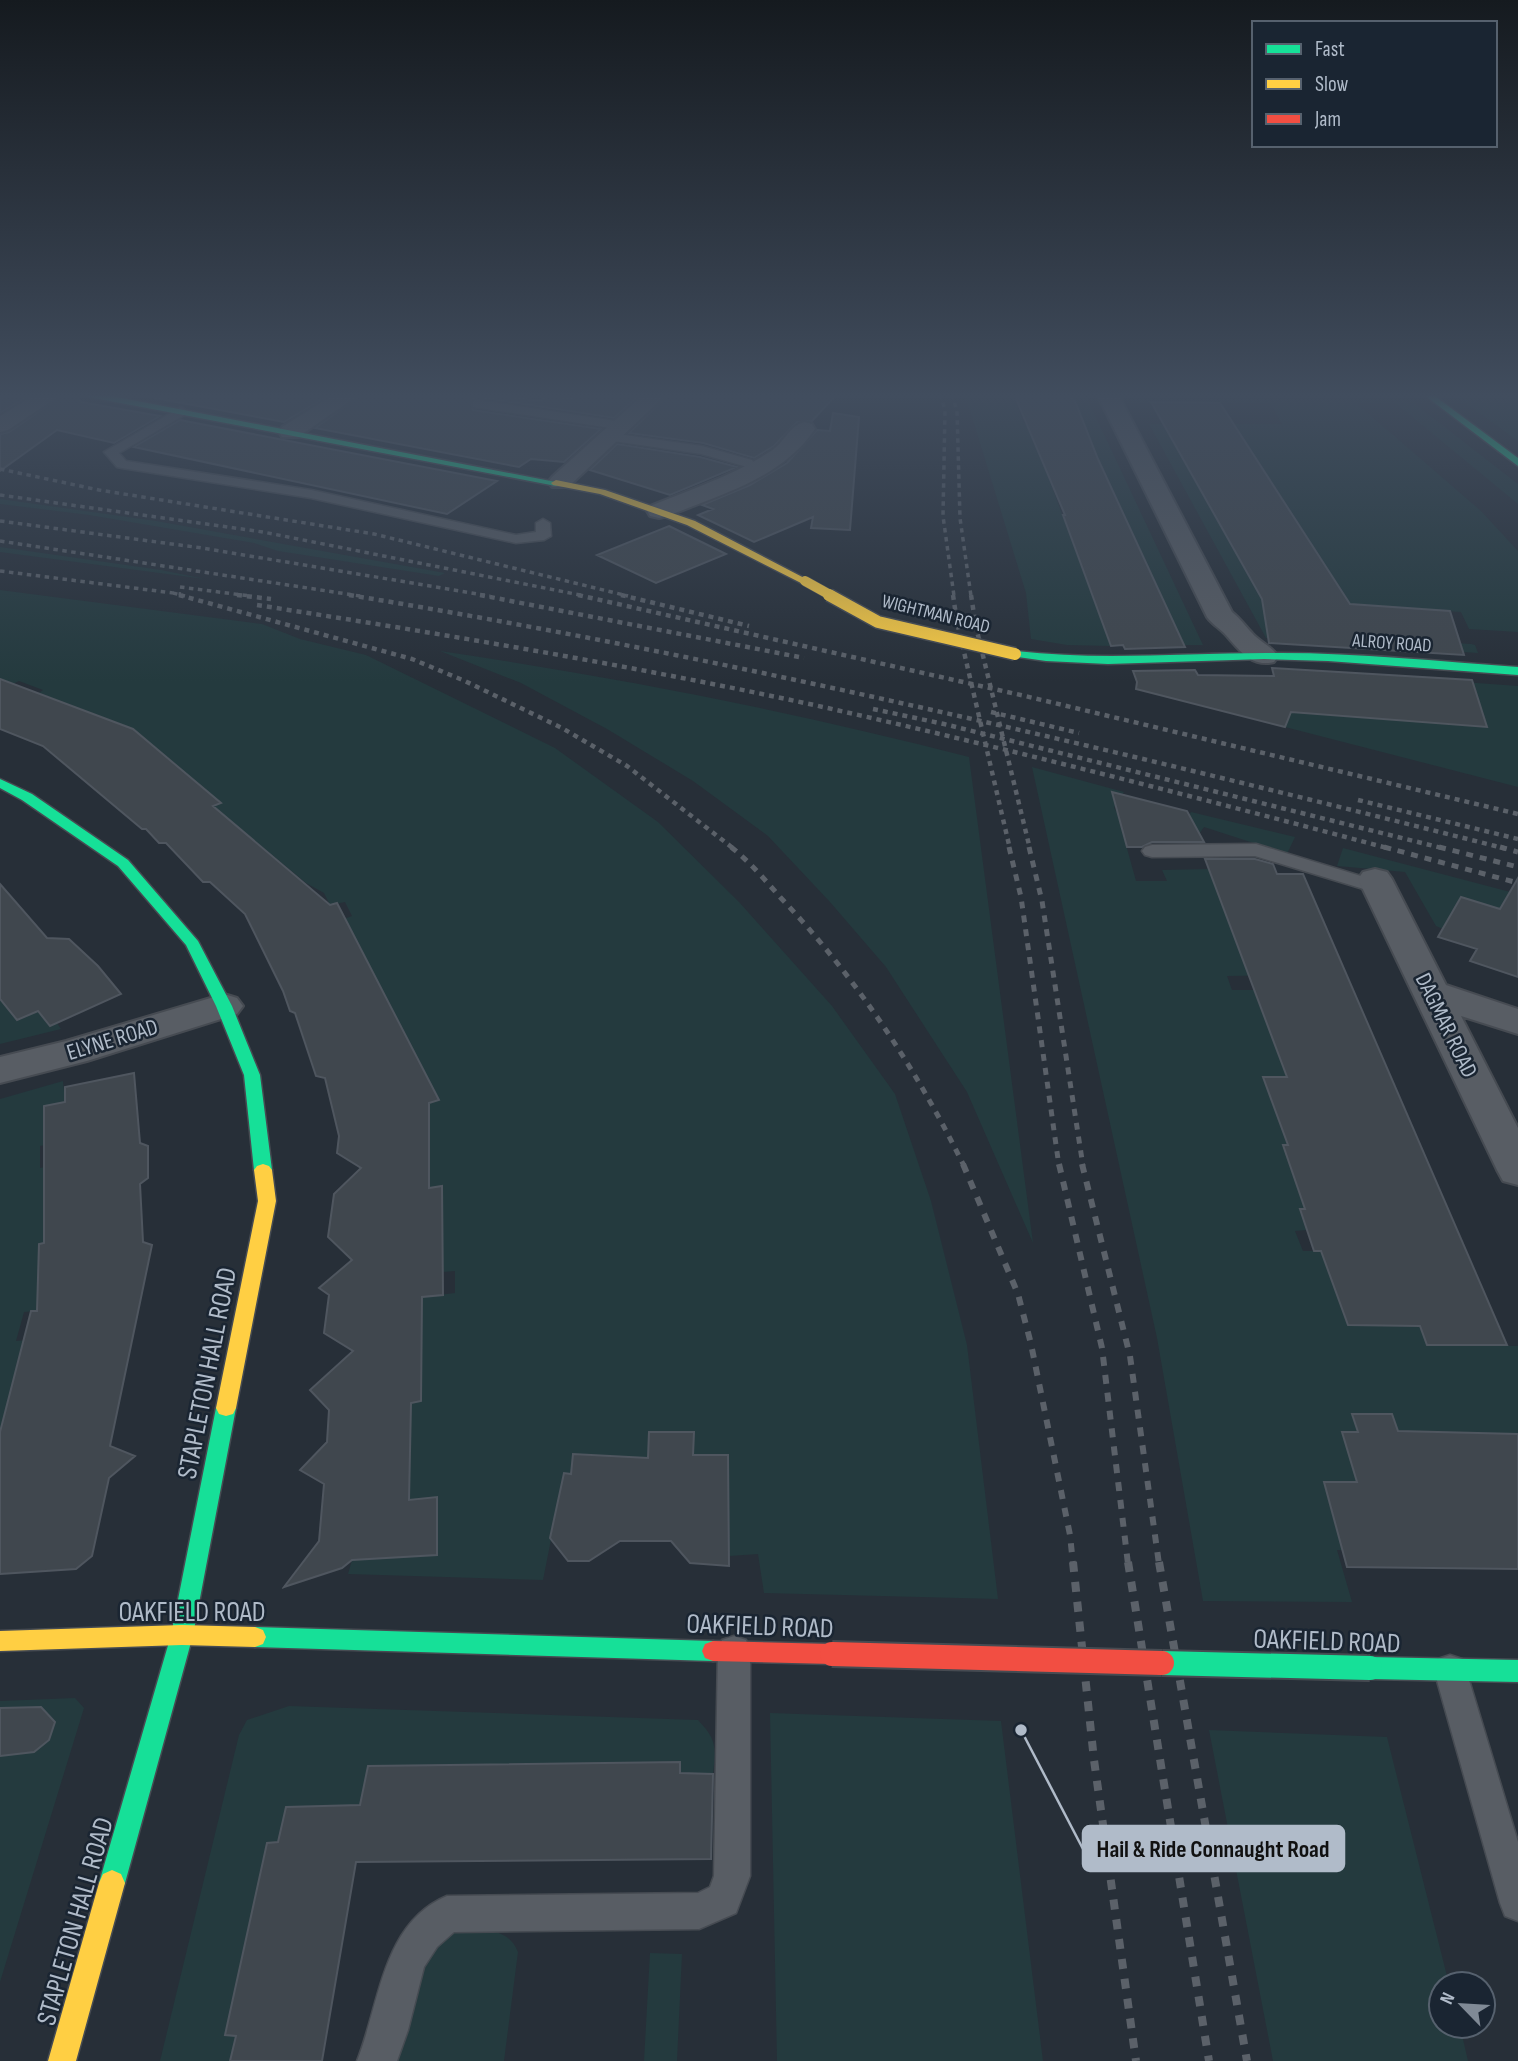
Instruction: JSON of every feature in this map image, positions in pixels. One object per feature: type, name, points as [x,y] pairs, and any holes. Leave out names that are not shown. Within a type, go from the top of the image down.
[{"type":"main road","name":"WIGHTMAN ROAD","points":[[594,490],[659,511],[744,548],[863,616],[900,628],[1043,660],[1097,663],[1264,656]]},
{"type":"main road","name":"ALROY ROAD","points":[[1264,656],[1518,671]]},
{"type":"main road","name":"STAPLETON HALL ROAD","points":[[0,783],[27,797],[122,863],[192,944],[224,1006],[252,1075],[267,1200],[182,1635],[62,2061]]},
{"type":"main road","name":"OAKFIELD ROAD","points":[[0,1641],[182,1635],[1518,1671]]},
{"type":"street","points":[[659,511],[711,490]]},
{"type":"street","points":[[1156,490],[1221,617],[1234,626],[1242,639],[1264,656]]},
{"type":"street","name":"DAGMAR ROAD","points":[[1378,884],[1518,1170]]},
{"type":"street","points":[[1432,993],[1518,1022]]},
{"type":"street","name":"ELYNE ROAD","points":[[0,1070],[73,1052],[224,1006]]},
{"type":"lane","points":[[287,490],[516,539],[544,536],[543,523]]},
{"type":"lane","points":[[1152,851],[1256,850],[1378,884]]},
{"type":"lane","points":[[377,2061],[389,2029],[407,1959],[424,1934],[447,1914],[699,1911],[723,1899],[732,1876],[734,1651]]},
{"type":"lane","points":[[1450,1670],[1518,1903]]},
{"type":"green space","points":[[994,490],[1053,490],[1111,646],[1067,645],[1031,639],[1026,593]]},
{"type":"green space","points":[[1113,490],[1130,490],[1203,645],[1184,645]]},
{"type":"green space","points":[[1185,490],[1457,490],[1481,511],[1518,551],[1518,632],[1469,629],[1461,612],[1262,599],[1267,631],[1471,644],[1475,645],[1478,653],[1266,638]]},
{"type":"green space","points":[[1501,490],[1518,490],[1518,504]]},
{"type":"green space","points":[[0,499],[156,521],[445,573],[439,576],[278,551],[254,543],[89,515],[0,504]]},
{"type":"green space","points":[[0,547],[161,570],[205,579],[0,552]]},
{"type":"green space","points":[[0,590],[262,624],[300,639],[366,655],[555,748],[658,822],[739,902],[832,1006],[895,1094],[931,1201],[967,1345],[998,1599],[764,1593],[758,1554],[729,1556],[728,1456],[693,1455],[694,1433],[649,1433],[647,1476],[633,1457],[573,1454],[571,1474],[564,1474],[543,1580],[348,1574],[352,1560],[436,1555],[409,1500],[411,1403],[421,1401],[422,1297],[455,1293],[455,1271],[430,1273],[443,1231],[442,1187],[429,1188],[429,1125],[422,1105],[439,1099],[344,919],[352,916],[345,902],[330,905],[324,893],[306,883],[213,806],[220,803],[124,725],[39,693],[43,690],[19,681],[4,688],[0,687]]},
{"type":"green space","points":[[440,651],[706,697],[969,757],[1033,1243],[967,1092],[886,967],[768,836],[693,781],[607,729],[521,683]]},
{"type":"green space","points":[[1285,669],[1518,686],[1518,787],[1285,727],[1292,709],[1308,701],[1311,714],[1487,727],[1476,691],[1286,677]]},
{"type":"green space","points":[[1032,767],[1124,792],[1114,808],[1136,881],[1167,881],[1162,870],[1209,869],[1220,899],[1231,899],[1286,975],[1227,976],[1232,990],[1266,990],[1268,1025],[1279,1057],[1319,1057],[1326,1076],[1264,1078],[1352,1145],[1284,1145],[1374,1208],[1300,1209],[1307,1230],[1295,1231],[1303,1251],[1392,1251],[1333,1279],[1348,1325],[1420,1326],[1428,1345],[1518,1346],[1518,1434],[1470,1433],[1434,1483],[1416,1431],[1398,1431],[1392,1414],[1352,1414],[1358,1432],[1342,1432],[1357,1482],[1324,1483],[1342,1550],[1337,1550],[1352,1602],[1203,1601],[1157,1338]]},
{"type":"green space","points":[[1191,812],[1295,837],[1287,854],[1204,827],[1199,834],[1183,826]]},
{"type":"green space","points":[[1343,848],[1518,894],[1518,922],[1498,908],[1461,897],[1443,929],[1436,926],[1405,872],[1337,866]]},
{"type":"green space","points":[[0,993],[17,1020],[38,1011],[49,1026],[57,1023],[61,1029],[0,1044]]},
{"type":"green space","points":[[63,1081],[65,1102],[44,1106],[44,1124],[65,1141],[40,1146],[40,1168],[67,1162],[67,1188],[43,1193],[44,1222],[66,1238],[39,1244],[38,1269],[59,1309],[24,1312],[16,1341],[51,1338],[44,1361],[17,1364],[0,1436],[0,1099]]},
{"type":"green space","points":[[75,1698],[84,1708],[0,1982],[0,1701]]},
{"type":"green space","points":[[289,1706],[698,1720],[714,1744],[713,1774],[680,1773],[680,1762],[368,1766],[360,1805],[286,1807],[278,1842],[267,1843],[225,2035],[236,2036],[230,2061],[160,2061],[239,1735],[247,1720]]},
{"type":"green space","points":[[770,1713],[1001,1721],[1043,2061],[777,2061]]},
{"type":"green space","points":[[1209,1730],[1387,1737],[1445,1970],[1427,1970],[1427,2040],[1463,2040],[1468,2061],[1273,2061]]},
{"type":"green space","points":[[481,1930],[499,1933],[513,1943],[518,1952],[504,2061],[395,2061],[411,2018],[417,1975],[429,1948],[451,1931]]},
{"type":"green space","points":[[650,1953],[682,1954],[677,2061],[644,2061]]},
{"type":"building","points":[[336,490],[483,490],[447,514]]},
{"type":"building","points":[[655,490],[682,490],[670,495]]},
{"type":"building","points":[[738,490],[853,490],[850,530],[811,528],[813,517],[754,542],[698,515],[713,509],[702,505]]},
{"type":"building","points":[[1055,490],[1112,490],[1185,647],[1125,649],[1123,645],[1111,646]]},
{"type":"building","points":[[1201,490],[1276,490],[1350,604],[1450,611],[1464,655],[1269,643],[1262,599]]},
{"type":"building","points":[[669,526],[726,554],[656,583],[597,555]]},
{"type":"building","points":[[1272,668],[1472,680],[1487,727],[1291,712],[1285,727],[1136,689],[1137,682],[1133,671],[1195,670],[1198,675],[1274,676]]},
{"type":"building","points":[[0,679],[133,729],[221,803],[213,806],[330,905],[337,903],[439,1100],[429,1103],[429,1188],[442,1186],[443,1295],[422,1297],[421,1401],[411,1403],[409,1500],[437,1497],[437,1555],[352,1560],[342,1568],[284,1587],[319,1541],[324,1484],[300,1470],[327,1442],[329,1410],[310,1390],[353,1351],[324,1333],[329,1295],[319,1288],[352,1260],[328,1237],[334,1194],[361,1168],[337,1153],[339,1136],[325,1078],[316,1076],[295,1013],[290,1011],[245,914],[210,882],[203,882],[166,843],[159,843],[146,829],[142,829],[43,746],[0,729]]},
{"type":"building","points":[[1112,792],[1187,811],[1204,842],[1152,842],[1142,847],[1127,847]]},
{"type":"building","points":[[1205,859],[1255,859],[1273,864],[1277,874],[1303,874],[1507,1345],[1427,1345],[1420,1326],[1348,1325],[1321,1251],[1314,1251],[1300,1209],[1305,1209],[1283,1145],[1288,1145],[1263,1077],[1287,1077]]},
{"type":"building","points":[[1518,878],[1518,977],[1470,961],[1477,949],[1438,937],[1461,897],[1500,909]]},
{"type":"building","points":[[0,884],[47,938],[69,939],[98,966],[121,994],[50,1026],[38,1011],[17,1020],[0,999]]},
{"type":"building","points":[[134,1073],[140,1143],[148,1146],[148,1178],[140,1184],[143,1242],[152,1245],[110,1446],[135,1456],[109,1478],[92,1556],[76,1569],[0,1574],[0,1432],[31,1311],[37,1311],[39,1244],[44,1243],[44,1106],[65,1102],[65,1087]]},
{"type":"building","points":[[1352,1414],[1392,1414],[1398,1431],[1518,1434],[1518,1569],[1347,1567],[1324,1482],[1357,1482],[1342,1432],[1358,1432]]},
{"type":"building","points":[[649,1432],[694,1432],[693,1455],[728,1455],[729,1566],[690,1563],[671,1541],[620,1541],[589,1561],[568,1561],[550,1538],[564,1473],[571,1474],[573,1454],[648,1458]]},
{"type":"building","points":[[41,1707],[55,1722],[49,1740],[34,1752],[0,1756],[0,1708]]},
{"type":"building","points":[[680,1762],[680,1773],[713,1774],[711,1859],[356,1862],[322,2061],[230,2061],[236,2036],[225,2035],[267,1843],[278,1842],[286,1807],[360,1805],[368,1766]]},
{"type":"railway","points":[[100,490],[374,534],[628,596]]},
{"type":"railway","points":[[943,490],[943,516],[954,596]]},
{"type":"railway","points":[[959,490],[960,518],[971,596]]},
{"type":"railway","points":[[0,495],[263,532],[585,596]]},
{"type":"railway","points":[[0,521],[202,548],[490,596]]},
{"type":"railway","points":[[0,541],[360,596]]},
{"type":"railway","points":[[0,571],[181,594]]},
{"type":"railway","points":[[180,587],[250,596]]},
{"type":"railway","points":[[173,593],[185,596]]},
{"type":"railway","points":[[179,595],[412,659],[465,681],[562,728],[627,766],[734,849]]},
{"type":"railway","points":[[237,595],[271,599]]},
{"type":"railway","points":[[349,595],[641,648],[980,721]]},
{"type":"railway","points":[[480,595],[804,658]]},
{"type":"railway","points":[[578,595],[971,684]]},
{"type":"railway","points":[[621,595],[749,626]]},
{"type":"railway","points":[[953,595],[971,684]]},
{"type":"railway","points":[[971,595],[991,688]]},
{"type":"railway","points":[[257,605],[675,677],[814,705],[986,745]]},
{"type":"railway","points":[[971,684],[991,688]]},
{"type":"railway","points":[[971,684],[980,721]]},
{"type":"railway","points":[[991,688],[1518,814]]},
{"type":"railway","points":[[991,688],[997,713]]},
{"type":"railway","points":[[873,709],[983,734]]},
{"type":"railway","points":[[991,712],[997,713]]},
{"type":"railway","points":[[997,713],[1079,733]]},
{"type":"railway","points":[[997,713],[1000,726]]},
{"type":"railway","points":[[980,721],[1000,726]]},
{"type":"railway","points":[[980,721],[983,734]]},
{"type":"railway","points":[[1000,726],[1507,849]]},
{"type":"railway","points":[[1000,726],[1003,739]]},
{"type":"railway","points":[[983,734],[1003,739]]},
{"type":"railway","points":[[983,734],[986,745]]},
{"type":"railway","points":[[1003,739],[1446,849]]},
{"type":"railway","points":[[1003,739],[1006,750]]},
{"type":"railway","points":[[986,745],[1006,750]]},
{"type":"railway","points":[[986,745],[1010,849]]},
{"type":"railway","points":[[1006,750],[1391,849]]},
{"type":"railway","points":[[1006,750],[1030,849]]},
{"type":"railway","points":[[1358,800],[1518,839]]},
{"type":"railway","points":[[731,847],[757,871],[807,927],[859,991],[926,1094],[963,1165]]},
{"type":"railway","points":[[1009,847],[1021,897],[1059,1166]]},
{"type":"railway","points":[[1029,847],[1042,901],[1083,1166]]},
{"type":"railway","points":[[1384,847],[1518,883]]},
{"type":"railway","points":[[1439,847],[1518,867]]},
{"type":"railway","points":[[1500,847],[1518,852]]},
{"type":"railway","points":[[1059,1164],[1102,1348],[1128,1564]]},
{"type":"railway","points":[[1082,1164],[1130,1356],[1159,1564]]},
{"type":"railway","points":[[963,1165],[1018,1294],[1031,1344],[1070,1535],[1073,1564]]},
{"type":"railway","points":[[1073,1562],[1094,1760],[1136,2061]]},
{"type":"railway","points":[[1128,1562],[1209,2061]]},
{"type":"railway","points":[[1159,1562],[1247,2061]]},
{"type":"traffic: fast","points":[[1015,654],[1108,661],[1264,656],[1328,657],[1518,671]]},
{"type":"traffic: fast","points":[[0,783],[27,797],[123,863],[193,944],[224,1006],[252,1075],[263,1170]]},
{"type":"traffic: fast","points":[[112,1883],[182,1635],[226,1408]]},
{"type":"traffic: fast","points":[[255,1637],[713,1651]]},
{"type":"traffic: fast","points":[[1162,1663],[1370,1668]]},
{"type":"traffic: fast","points":[[1370,1668],[1518,1671]]},
{"type":"traffic: slow","points":[[593,490],[691,523],[805,581]]},
{"type":"traffic: slow","points":[[805,581],[878,622],[1015,654]]},
{"type":"traffic: slow","points":[[226,1408],[267,1201],[263,1170]]},
{"type":"traffic: slow","points":[[0,1641],[182,1635],[255,1637]]},
{"type":"traffic: slow","points":[[62,2061],[112,1883]]},
{"type":"traffic: jam","points":[[713,1651],[832,1654]]},
{"type":"traffic: jam","points":[[832,1654],[1162,1663]]},
{"type":"place","name":"Hail & Ride Connaught Road","points":[[1021,1730]]}]
